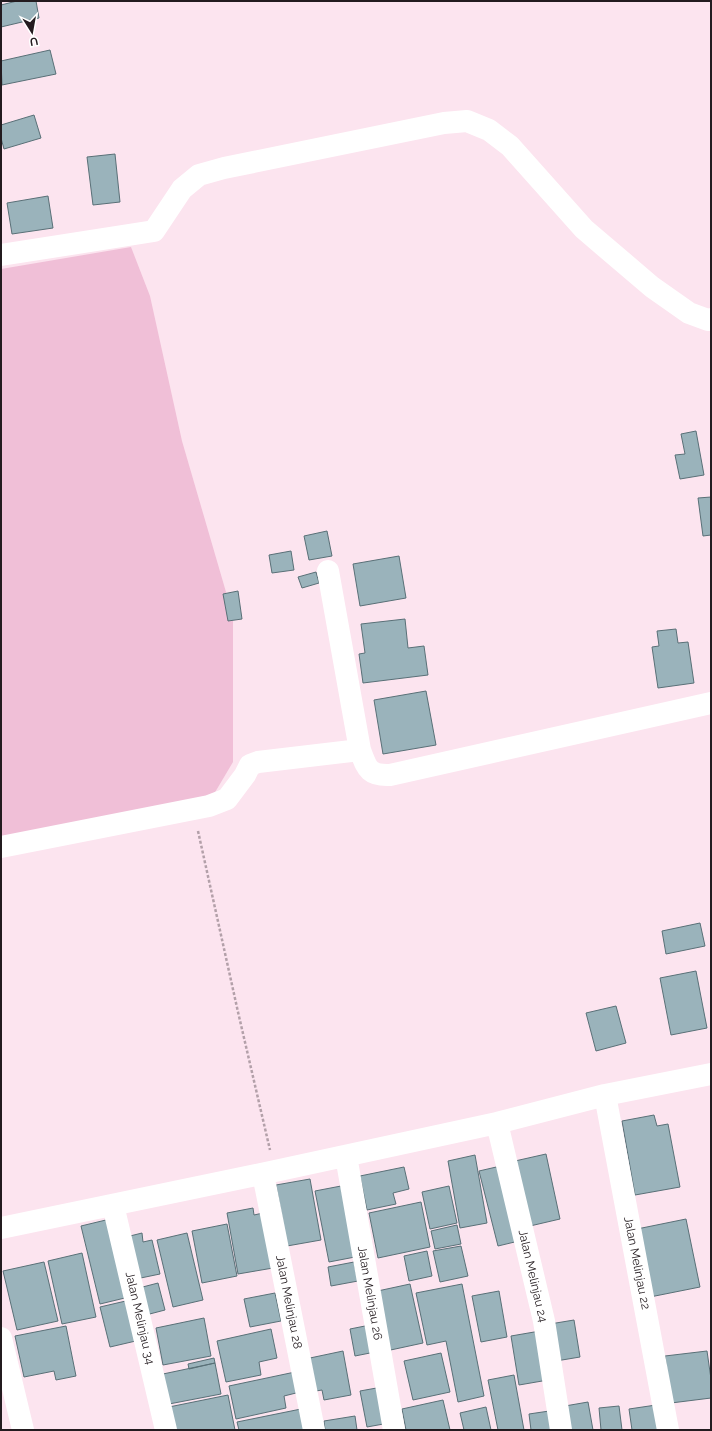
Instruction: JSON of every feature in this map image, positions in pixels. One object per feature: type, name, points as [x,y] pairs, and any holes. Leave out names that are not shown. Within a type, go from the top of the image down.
[{"type":"street","points":[[1,255],[154,231],[182,189],[199,175],[224,168],[436,124],[467,121],[489,130],[510,146],[584,229],[652,287],[689,313],[710,324]]},
{"type":"street","points":[[328,571],[360,750],[366,764],[373,774],[380,776],[390,775],[711,703]]},
{"type":"street","points":[[1,847],[208,806],[227,799],[245,775],[250,765],[258,762],[360,750]]},
{"type":"street","points":[[1,1228],[497,1124],[605,1095],[711,1074]]},
{"type":"street","name":"Jalan Melinjau 22","points":[[605,1095],[668,1430]]},
{"type":"street","name":"Jalan Melinjau 24","points":[[497,1124],[544,1321],[561,1430]]},
{"type":"street","name":"Jalan Melinjau 26","points":[[346,1156],[394,1430]]},
{"type":"street","name":"Jalan Melinjau 28","points":[[269,1173],[314,1430]]},
{"type":"street","name":"Jalan Melinjau 34","points":[[113,1205],[166,1430]]},
{"type":"street","points":[[1,1338],[23,1430]]},
{"type":"path","points":[[193,810],[238,1012],[269,1173]]},
{"type":"shaded area","points":[[131,247],[150,296],[182,441],[233,616],[233,762],[214,794],[1,845],[1,269]]},
{"type":"building","points":[[17,1],[36,1],[39,18],[1,27],[1,5]]},
{"type":"building","points":[[50,50],[56,74],[2,85],[1,61]]},
{"type":"building","points":[[34,115],[41,138],[4,149],[1,138],[1,125]]},
{"type":"building","points":[[115,154],[120,202],[93,205],[87,157]]},
{"type":"building","points":[[48,196],[53,228],[12,234],[7,203]]},
{"type":"building","points":[[696,431],[704,475],[680,479],[675,455],[685,454],[681,434]]},
{"type":"building","points":[[711,497],[711,535],[703,536],[698,498]]},
{"type":"building","points":[[327,531],[332,556],[309,560],[304,536]]},
{"type":"building","points":[[291,551],[294,570],[272,573],[269,555]]},
{"type":"building","points":[[399,556],[406,598],[360,606],[353,564]]},
{"type":"building","points":[[316,572],[319,583],[302,588],[298,577]]},
{"type":"building","points":[[238,591],[242,619],[228,621],[223,594]]},
{"type":"building","points":[[405,619],[408,648],[424,646],[428,675],[363,683],[359,654],[365,653],[361,624]]},
{"type":"building","points":[[676,629],[678,643],[688,642],[694,683],[658,688],[652,647],[659,646],[657,631]]},
{"type":"building","points":[[426,691],[436,745],[383,754],[374,700]]},
{"type":"building","points":[[700,923],[705,946],[666,954],[662,931]]},
{"type":"building","points":[[696,971],[707,1028],[671,1035],[660,978]]},
{"type":"building","points":[[616,1006],[626,1043],[596,1051],[586,1013]]},
{"type":"building","points":[[654,1115],[657,1126],[668,1124],[680,1187],[635,1195],[622,1121]]},
{"type":"building","points":[[546,1154],[560,1219],[530,1226],[515,1161]]},
{"type":"building","points":[[475,1155],[487,1223],[460,1228],[448,1161]]},
{"type":"building","points":[[505,1165],[523,1240],[498,1246],[479,1171]]},
{"type":"building","points":[[404,1167],[409,1189],[393,1193],[396,1204],[367,1210],[360,1176]]},
{"type":"building","points":[[310,1179],[321,1240],[287,1246],[276,1185]]},
{"type":"building","points":[[341,1186],[355,1257],[329,1262],[315,1191]]},
{"type":"building","points":[[449,1186],[457,1223],[430,1229],[422,1192]]},
{"type":"building","points":[[421,1202],[430,1247],[378,1258],[369,1213]]},
{"type":"building","points":[[253,1208],[254,1215],[263,1213],[273,1268],[238,1274],[227,1213]]},
{"type":"building","points":[[110,1219],[129,1297],[100,1304],[81,1226]]},
{"type":"building","points":[[686,1219],[700,1287],[650,1297],[637,1229]]},
{"type":"building","points":[[227,1224],[237,1276],[202,1283],[192,1231]]},
{"type":"building","points":[[457,1225],[461,1244],[435,1249],[431,1231]]},
{"type":"building","points":[[142,1233],[143,1242],[152,1240],[160,1274],[131,1280],[122,1238]]},
{"type":"building","points":[[187,1233],[203,1300],[173,1307],[157,1240]]},
{"type":"building","points":[[461,1246],[468,1276],[440,1282],[433,1251]]},
{"type":"building","points":[[427,1251],[432,1276],[409,1281],[404,1256]]},
{"type":"building","points":[[82,1253],[96,1317],[62,1324],[48,1261]]},
{"type":"building","points":[[44,1262],[58,1321],[17,1330],[3,1271]]},
{"type":"building","points":[[354,1262],[358,1281],[331,1286],[328,1267]]},
{"type":"building","points":[[158,1283],[165,1310],[142,1316],[135,1289]]},
{"type":"building","points":[[410,1284],[423,1343],[386,1351],[373,1292]]},
{"type":"building","points":[[462,1284],[484,1396],[458,1402],[446,1341],[427,1345],[416,1293]]},
{"type":"building","points":[[499,1291],[507,1337],[481,1342],[472,1296]]},
{"type":"building","points":[[275,1293],[281,1321],[250,1327],[244,1299]]},
{"type":"building","points":[[130,1300],[140,1340],[110,1347],[100,1307]]},
{"type":"building","points":[[204,1318],[211,1356],[163,1365],[156,1328]]},
{"type":"building","points":[[574,1320],[580,1357],[556,1361],[550,1324]]},
{"type":"building","points":[[370,1325],[375,1352],[355,1356],[350,1329]]},
{"type":"building","points":[[66,1326],[76,1376],[56,1380],[54,1371],[24,1377],[15,1336]]},
{"type":"building","points":[[271,1329],[277,1358],[259,1362],[261,1375],[226,1382],[217,1341]]},
{"type":"building","points":[[540,1331],[548,1380],[519,1385],[511,1336]]},
{"type":"building","points":[[343,1351],[351,1395],[324,1400],[322,1390],[316,1391],[310,1358]]},
{"type":"building","points":[[707,1351],[711,1379],[711,1398],[671,1403],[665,1356]]},
{"type":"building","points":[[441,1353],[450,1392],[413,1400],[404,1361]]},
{"type":"building","points":[[214,1358],[215,1363],[189,1369],[188,1364]]},
{"type":"building","points":[[215,1363],[221,1394],[169,1404],[163,1374]]},
{"type":"building","points":[[295,1372],[300,1392],[284,1396],[286,1408],[236,1419],[229,1386]]},
{"type":"building","points":[[514,1375],[524,1430],[498,1430],[488,1380]]},
{"type":"building","points":[[382,1387],[389,1423],[367,1427],[360,1391]]},
{"type":"building","points":[[228,1395],[235,1430],[168,1430],[164,1408]]},
{"type":"building","points":[[443,1400],[450,1430],[406,1430],[402,1409]]},
{"type":"building","points":[[588,1402],[593,1430],[569,1430],[565,1406]]},
{"type":"building","points":[[656,1405],[660,1430],[632,1430],[629,1409]]},
{"type":"building","points":[[619,1406],[622,1430],[601,1430],[599,1408]]},
{"type":"building","points":[[486,1407],[491,1430],[464,1430],[460,1413]]},
{"type":"building","points":[[301,1409],[305,1430],[239,1430],[237,1422]]},
{"type":"building","points":[[556,1410],[558,1430],[531,1430],[529,1414]]},
{"type":"building","points":[[355,1416],[357,1430],[325,1430],[324,1421]]}]
